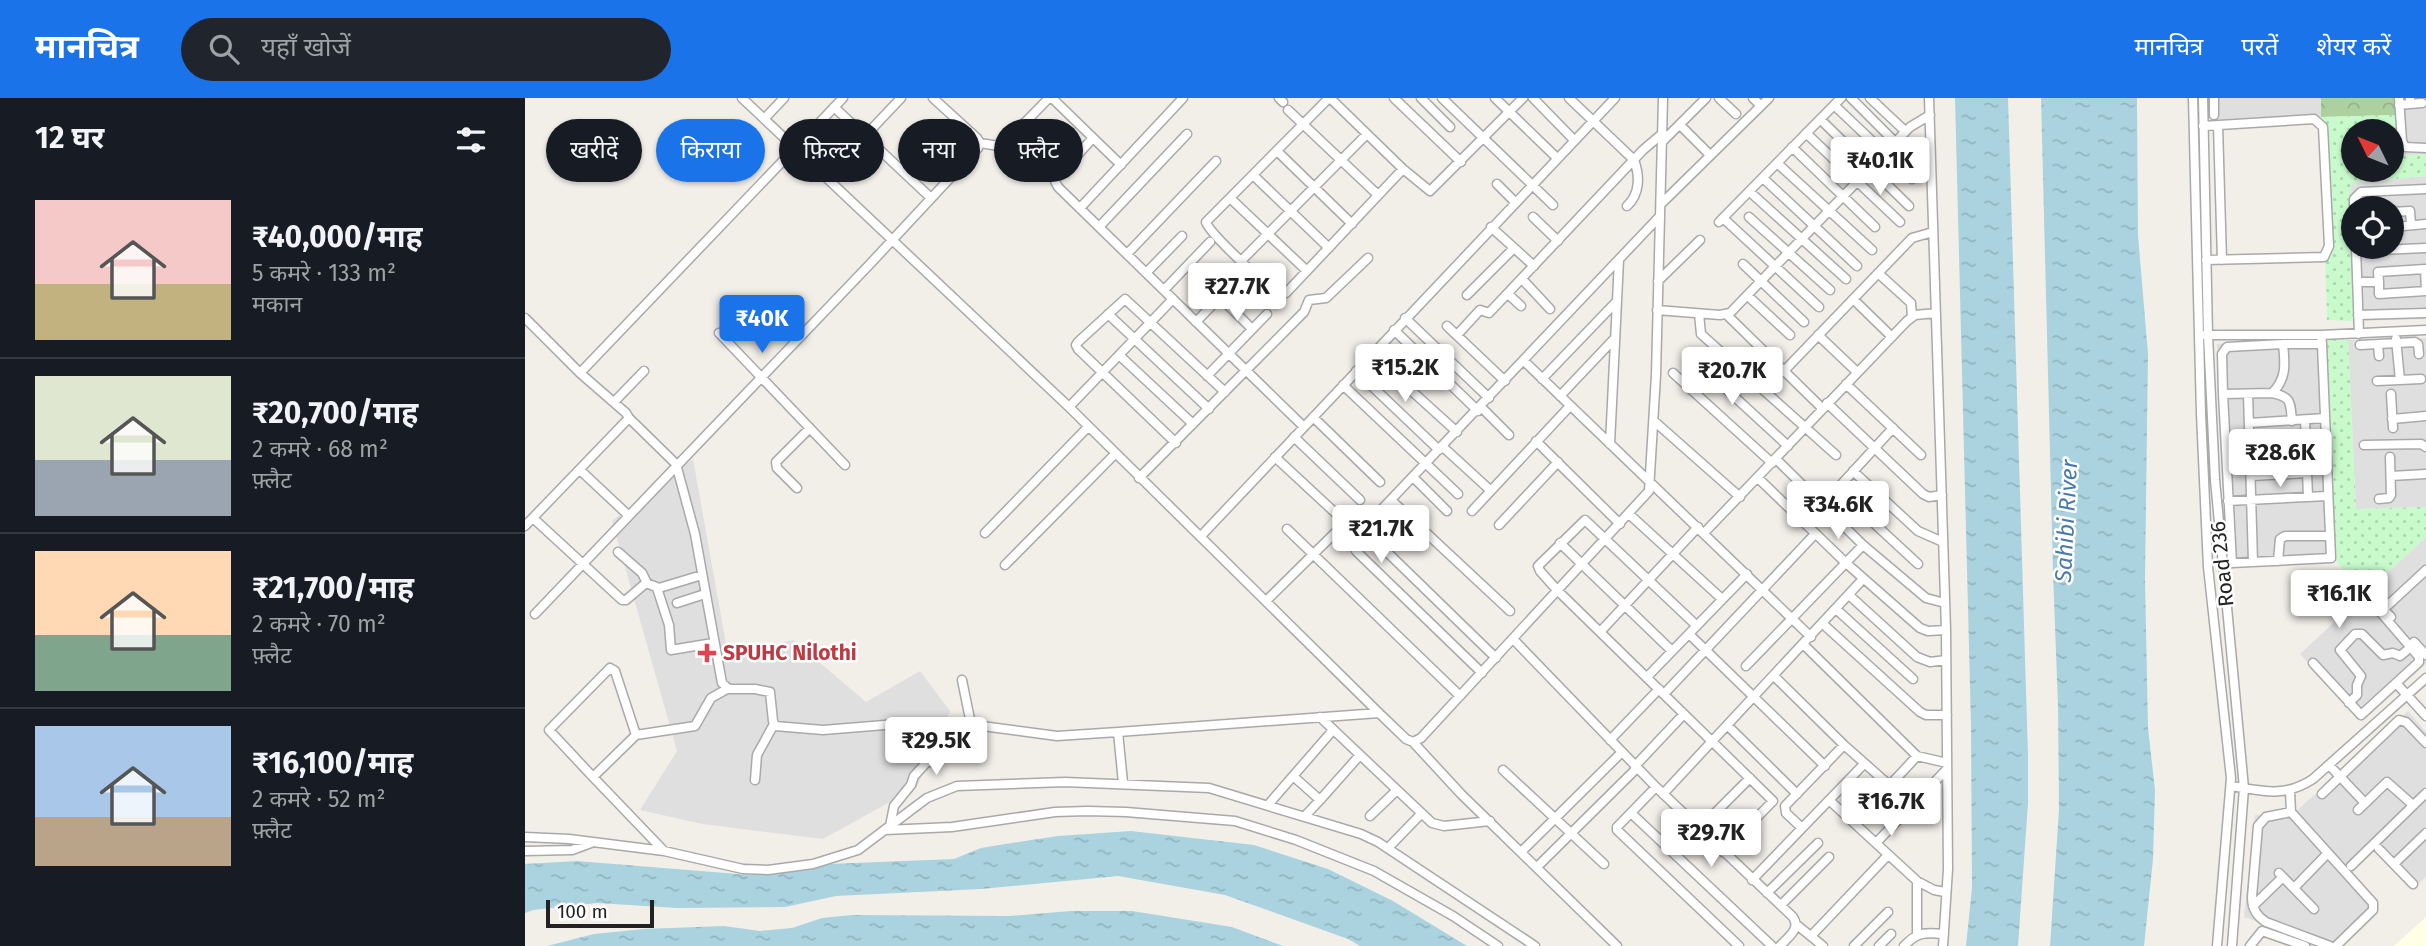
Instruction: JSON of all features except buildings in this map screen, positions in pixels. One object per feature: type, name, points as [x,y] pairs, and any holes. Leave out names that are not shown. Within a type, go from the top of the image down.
[{"type":"street","points":[[742,98],[764,119],[780,99]]},
{"type":"street","points":[[881,119],[901,98]]},
{"type":"street","points":[[933,98],[955,119]]},
{"type":"street","points":[[1029,119],[1050,98],[1121,165]]},
{"type":"street","points":[[1080,208],[1183,98]]},
{"type":"street","points":[[1403,169],[1286,293],[1280,295],[1205,225],[1330,98],[1427,190],[1432,190],[1523,98]]},
{"type":"street","points":[[1394,98],[1461,162]]},
{"type":"street","points":[[1420,98],[1450,127]]},
{"type":"street","points":[[1442,98],[1553,205]]},
{"type":"street","points":[[1495,98],[1557,158]]},
{"type":"street","points":[[1533,98],[1574,140]]},
{"type":"street","points":[[1569,98],[1634,160],[1637,169],[1637,193],[1627,206]]},
{"type":"street","points":[[1413,742],[1421,738],[1648,494],[1651,484],[1654,421],[1663,98]]},
{"type":"street","points":[[1457,335],[1480,310],[1489,313],[1634,160],[1679,125],[1706,98]]},
{"type":"street","points":[[1719,98],[1736,114]]},
{"type":"street","points":[[1753,98],[1761,106]]},
{"type":"street","points":[[1661,204],[1769,98]]},
{"type":"street","points":[[1819,307],[1721,220],[1841,98]]},
{"type":"street","points":[[1851,98],[1895,142]]},
{"type":"street","points":[[1870,98],[1905,131]]},
{"type":"street","points":[[1929,98],[1946,630],[1948,869],[1943,946]]},
{"type":"street","points":[[2193,98],[2203,335],[2208,567],[2231,786],[2217,946]]},
{"type":"street","name":"Road 236","points":[[2203,98],[2206,260],[2203,335],[2216,504],[2244,788],[2232,946]]},
{"type":"street","points":[[2214,98],[2214,115]]},
{"type":"street","points":[[1201,536],[1610,100]]},
{"type":"street","points":[[820,119],[836,102],[850,119]]},
{"type":"street","points":[[2423,103],[2399,102],[2402,141],[2405,147],[2426,148]]},
{"type":"street","points":[[1283,103],[1378,195]]},
{"type":"street","points":[[1834,105],[1912,179]]},
{"type":"street","points":[[1727,315],[1762,282],[1905,131],[1930,115]]},
{"type":"street","points":[[1819,119],[1909,206]]},
{"type":"street","points":[[2203,126],[2314,119],[2320,123],[2323,127],[2329,246],[2324,257],[2206,260]]},
{"type":"street","points":[[765,120],[779,134]]},
{"type":"street","points":[[1679,125],[1710,155]]},
{"type":"street","points":[[2218,126],[2222,260]]},
{"type":"street","points":[[1806,133],[1900,222]]},
{"type":"street","points":[[1099,227],[1187,134]]},
{"type":"street","points":[[1242,260],[1367,134]]},
{"type":"street","points":[[1093,138],[1055,181],[1304,427]]},
{"type":"street","points":[[980,143],[994,145]]},
{"type":"street","points":[[1792,147],[1875,227]]},
{"type":"street","points":[[1277,151],[1352,224]]},
{"type":"street","points":[[884,154],[931,198]]},
{"type":"street","points":[[1127,254],[1216,161]]},
{"type":"street","points":[[1777,163],[1872,250]]},
{"type":"street","points":[[580,373],[779,164]]},
{"type":"street","points":[[1253,175],[1329,248]]},
{"type":"street","points":[[1763,178],[1857,266]]},
{"type":"street","points":[[830,182],[1069,407],[1379,713],[1406,739],[1413,742],[1489,821],[1617,946]]},
{"type":"street","points":[[535,614],[946,182]]},
{"type":"street","points":[[1497,184],[1515,202]]},
{"type":"street","points":[[2357,196],[2361,192],[2426,189]]},
{"type":"street","points":[[1750,192],[1846,279]]},
{"type":"street","points":[[1230,198],[1307,271]]},
{"type":"street","points":[[2404,211],[2410,211],[2411,225]]},
{"type":"street","points":[[1533,216],[1558,241]]},
{"type":"street","points":[[1364,528],[1660,216]]},
{"type":"street","points":[[1749,217],[1830,290]]},
{"type":"street","points":[[2404,226],[2426,224]]},
{"type":"street","points":[[1491,227],[1534,266]]},
{"type":"street","points":[[1783,372],[1912,238],[1933,232]]},
{"type":"street","points":[[1146,273],[1182,236]]},
{"type":"street","points":[[1658,281],[1700,240]]},
{"type":"street","points":[[1164,290],[1210,242]]},
{"type":"street","points":[[1467,295],[1514,248]]},
{"type":"street","points":[[2404,248],[2426,248]]},
{"type":"street","points":[[1139,478],[1304,312],[1309,300],[1327,298],[1368,258]]},
{"type":"street","points":[[2356,259],[2359,334]]},
{"type":"street","points":[[1610,444],[1619,260]]},
{"type":"street","points":[[1743,264],[1804,322]]},
{"type":"street","points":[[2425,269],[2426,291],[2379,293],[2378,272],[2425,269]]},
{"type":"street","points":[[1196,322],[1243,273]]},
{"type":"street","points":[[1878,273],[1911,303],[1912,317]]},
{"type":"street","points":[[1522,279],[1550,309]]},
{"type":"street","points":[[2357,282],[2379,282]]},
{"type":"street","points":[[1508,294],[1521,306]]},
{"type":"street","points":[[1748,296],[1790,335]]},
{"type":"street","points":[[1220,297],[1252,329]]},
{"type":"street","points":[[1176,443],[1076,345],[1125,299],[1224,392]]},
{"type":"street","points":[[1069,407],[1173,299]]},
{"type":"street","points":[[1853,299],[1892,337]]},
{"type":"street","points":[[1542,379],[1617,301]]},
{"type":"street","points":[[1657,310],[1727,315],[1783,372],[1875,449],[1923,494],[1929,497],[1942,495]]},
{"type":"street","points":[[1600,632],[1672,554],[1740,497],[1912,317],[1935,313]]},
{"type":"street","points":[[2358,315],[2426,313]]},
{"type":"street","points":[[1108,314],[1209,409]]},
{"type":"street","points":[[1207,376],[1267,314]]},
{"type":"street","points":[[1699,314],[1701,334],[1836,454]]},
{"type":"street","points":[[525,318],[676,464],[692,522],[722,683],[727,689]]},
{"type":"street","points":[[1405,318],[1489,398]]},
{"type":"street","points":[[1447,326],[1505,381]]},
{"type":"street","points":[[1394,330],[1509,435]]},
{"type":"street","points":[[2322,339],[2330,558],[2232,563],[2222,354],[2227,347],[2426,330]]},
{"type":"street","points":[[2396,332],[2400,380]]},
{"type":"street","points":[[719,333],[845,465]]},
{"type":"street","points":[[1818,335],[1857,372]]},
{"type":"street","points":[[2203,335],[2322,339]]},
{"type":"street","points":[[1560,396],[1615,338]]},
{"type":"street","points":[[2360,345],[2417,342],[2419,354]]},
{"type":"street","points":[[2272,393],[2281,385],[2285,366],[2283,344]]},
{"type":"street","points":[[2378,344],[2379,356]]},
{"type":"street","points":[[1371,354],[1457,432]]},
{"type":"street","points":[[1688,354],[1788,446]]},
{"type":"street","points":[[1119,355],[1193,424]]},
{"type":"street","points":[[1524,361],[1811,637]]},
{"type":"street","points":[[614,402],[643,371]]},
{"type":"street","points":[[1356,371],[1490,490]]},
{"type":"street","points":[[1673,373],[1823,505],[1863,545],[1926,598],[1945,603]]},
{"type":"street","points":[[2377,381],[2421,379]]},
{"type":"street","points":[[1846,384],[1921,454]]},
{"type":"street","points":[[1343,385],[1458,494]]},
{"type":"street","points":[[2223,394],[2284,395],[2290,401],[2292,421]]},
{"type":"street","points":[[2248,394],[2253,562]]},
{"type":"street","points":[[2391,394],[2393,423],[2426,416]]},
{"type":"street","points":[[1472,511],[1570,405]]},
{"type":"street","points":[[1313,417],[1380,482]]},
{"type":"street","points":[[525,526],[629,418]]},
{"type":"street","points":[[2249,424],[2325,418]]},
{"type":"street","points":[[2305,420],[2308,497]]},
{"type":"street","points":[[1654,421],[1740,497]]},
{"type":"street","points":[[985,533],[1088,427]]},
{"type":"street","points":[[797,488],[777,468],[775,462],[810,428]]},
{"type":"street","points":[[1805,524],[1893,428]]},
{"type":"street","points":[[1294,437],[1360,500]]},
{"type":"street","points":[[1536,441],[1620,524]]},
{"type":"street","points":[[2364,445],[2425,442]]},
{"type":"street","points":[[1005,565],[1115,454]]},
{"type":"street","points":[[1275,457],[1345,521]]},
{"type":"street","points":[[2379,499],[2389,498],[2390,457]]},
{"type":"street","points":[[1499,525],[1557,462]]},
{"type":"street","points":[[580,470],[628,515]]},
{"type":"street","points":[[1853,471],[1918,531],[1943,541]]},
{"type":"street","points":[[2251,476],[2307,473]]},
{"type":"street","points":[[2391,476],[2426,474]]},
{"type":"street","points":[[1413,477],[1447,510]]},
{"type":"street","points":[[1758,478],[1863,579],[1920,628],[1928,631],[1946,630]]},
{"type":"street","points":[[1837,489],[1918,564]]},
{"type":"street","points":[[2228,501],[2328,496]]},
{"type":"street","points":[[1391,500],[1510,611]]},
{"type":"street","points":[[1629,514],[1722,599]]},
{"type":"street","points":[[533,517],[622,600],[647,583]]},
{"type":"street","points":[[1266,601],[1351,517],[1496,658]]},
{"type":"street","points":[[1697,625],[1584,520],[1538,567],[1557,590],[1773,801],[1723,852]]},
{"type":"street","points":[[1287,529],[1460,696]]},
{"type":"street","points":[[1611,740],[1705,650],[1815,534]]},
{"type":"street","points":[[2278,561],[2280,539],[2285,536],[2330,536]]},
{"type":"street","points":[[1560,543],[1672,651]]},
{"type":"street","points":[[1746,666],[1863,545]]},
{"type":"street","points":[[1356,551],[1482,673]]},
{"type":"street","points":[[618,552],[642,573],[647,583],[657,588],[702,575]]},
{"type":"street","points":[[2426,570],[2385,609],[2426,655]]},
{"type":"street","points":[[1647,677],[1747,574]]},
{"type":"street","points":[[1663,794],[1863,579]]},
{"type":"street","points":[[657,588],[669,625],[671,650],[713,643]]},
{"type":"street","points":[[677,603],[705,594]]},
{"type":"street","points":[[1849,595],[1917,657],[1930,662],[1946,660]]},
{"type":"street","points":[[2313,663],[2361,715],[2419,662],[2419,657],[2369,599]]},
{"type":"street","points":[[1836,609],[1913,679]]},
{"type":"street","points":[[1823,624],[1920,712],[1926,715],[1947,715]]},
{"type":"street","points":[[1689,634],[1825,766]]},
{"type":"street","points":[[2349,703],[2357,695],[2361,676],[2340,650],[2355,634],[2362,634],[2383,655],[2393,653],[2400,656],[2411,647]]},
{"type":"street","points":[[1513,639],[1663,794],[1781,905],[1797,925],[1823,946]]},
{"type":"street","points":[[1804,645],[1917,756],[1947,766]]},
{"type":"street","points":[[636,735],[615,671],[610,668],[549,730],[663,851]]},
{"type":"street","points":[[1774,676],[1864,764],[1889,784],[1917,756]]},
{"type":"street","points":[[2231,786],[2290,791],[2313,779],[2426,678]]},
{"type":"street","points":[[962,680],[971,724]]},
{"type":"street","points":[[2396,683],[2426,716]]},
{"type":"street","points":[[593,777],[636,735],[695,726],[711,698],[727,689],[755,689],[770,692],[774,724],[757,755],[755,780]]},
{"type":"street","points":[[774,724],[780,728],[823,730],[897,724],[971,724],[1057,736],[1379,713]]},
{"type":"street","points":[[1537,867],[1636,767],[1684,714]]},
{"type":"street","points":[[1320,717],[1421,814],[1439,826],[1489,821]]},
{"type":"street","points":[[2322,794],[2399,720],[2406,722],[2426,743]]},
{"type":"street","points":[[888,828],[894,806],[911,785],[914,776],[927,762],[935,762],[971,724]]},
{"type":"street","points":[[1727,725],[1797,794]]},
{"type":"street","points":[[1268,805],[1333,730]]},
{"type":"street","points":[[1118,732],[1123,783]]},
{"type":"street","points":[[1802,828],[1784,809],[1844,745]]},
{"type":"street","points":[[1521,852],[1622,752]]},
{"type":"street","points":[[1305,816],[1360,755]]},
{"type":"street","points":[[1752,880],[1864,764]]},
{"type":"street","points":[[2329,765],[2365,803]]},
{"type":"street","points":[[1876,843],[1947,766]]},
{"type":"street","points":[[1503,770],[1604,864]]},
{"type":"street","points":[[1293,776],[1320,800]]},
{"type":"street","points":[[1699,829],[1750,778]]},
{"type":"street","points":[[2358,810],[2389,782],[2413,805]]},
{"type":"street","points":[[525,837],[663,851],[743,869],[768,870],[813,864],[842,855],[865,845],[927,798],[965,785],[1123,783],[1198,786],[1220,790],[1361,834],[1388,848],[1535,946]]},
{"type":"street","points":[[1656,787],[1617,827],[1618,832],[1739,946]]},
{"type":"street","points":[[1370,816],[1396,791]]},
{"type":"street","points":[[2290,791],[2291,812],[2371,900],[2374,908],[2336,946]]},
{"type":"street","points":[[2351,866],[2426,793]]},
{"type":"street","points":[[1829,800],[1917,881],[1934,890],[1945,892]]},
{"type":"street","points":[[888,828],[952,827],[1055,812],[1087,811],[1235,821],[1374,871],[1453,916],[1498,946]]},
{"type":"street","points":[[2291,812],[2266,817],[2258,826],[2253,906],[2266,922],[2330,946]]},
{"type":"street","points":[[1631,813],[1772,946]]},
{"type":"street","points":[[1388,848],[1421,814]]},
{"type":"street","points":[[2393,864],[2426,833]]},
{"type":"street","points":[[525,851],[572,850],[593,842]]},
{"type":"street","points":[[1767,893],[1818,843]]},
{"type":"street","points":[[2379,849],[2413,884]]},
{"type":"street","points":[[2294,888],[2328,853]]},
{"type":"street","points":[[1812,936],[1888,855]]},
{"type":"street","points":[[1781,905],[1829,857]]},
{"type":"street","points":[[2253,906],[2281,875],[2314,909]]},
{"type":"street","points":[[1917,881],[1917,934]]},
{"type":"street","points":[[1854,946],[1888,912]]},
{"type":"street","points":[[1780,946],[1797,925]]},
{"type":"street","points":[[2250,946],[2260,932],[2282,942],[2305,946]]},
{"type":"street","points":[[1879,946],[1891,934]]},
{"type":"street","points":[[1904,946],[1917,934],[1944,934]]},
{"type":"shaded area","points":[[2211,98],[2321,98],[2321,117],[2212,122]]},
{"type":"shaded area","points":[[2396,98],[2426,98],[2426,154],[2405,156],[2405,119],[2397,119]]},
{"type":"shaded area","points":[[2426,176],[2426,319],[2354,321],[2353,259],[2404,259],[2404,196],[2351,196],[2351,183],[2405,182],[2405,178]]},
{"type":"shaded area","points":[[2426,338],[2426,507],[2356,509],[2348,340]]},
{"type":"shaded area","points":[[2326,339],[2335,559],[2227,565],[2217,344]]},
{"type":"shaded area","points":[[693,459],[728,655],[793,640],[866,702],[920,671],[950,711],[917,787],[823,839],[702,824],[640,810],[677,751],[612,521]]},
{"type":"shaded area","points":[[2426,537],[2426,664],[2362,722],[2300,654]]},
{"type":"shaded area","points":[[2408,711],[2426,732],[2426,877],[2411,890],[2373,848],[2347,873],[2376,909],[2334,946],[2244,917],[2255,815],[2293,814]]},
{"type":"shaded area","points":[[2426,917],[2426,946],[2394,946]]},
{"type":"green space","points":[[2321,98],[2396,98],[2396,115],[2321,117]]},
{"type":"green space","points":[[2396,115],[2396,119],[2341,119],[2341,182],[2362,182],[2351,183],[2351,196],[2341,196],[2341,259],[2353,259],[2354,321],[2327,320],[2321,117]]},
{"type":"green space","points":[[2426,154],[2426,176],[2405,178],[2405,156]]},
{"type":"green space","points":[[2326,339],[2348,340],[2356,509],[2426,507],[2426,537],[2363,595],[2335,559]]},
{"type":"water","points":[[1955,98],[2008,98],[2028,756],[2028,803],[2018,946],[1966,946],[1972,888],[1971,726]]},
{"type":"water","name":"Sahibi River","points":[[2041,98],[2137,98],[2138,235],[2148,354],[2145,579],[2148,728],[2155,790],[2153,859],[2144,946],[2050,946],[2059,809],[2058,706]]},
{"type":"water","points":[[1131,831],[1254,845],[1328,869],[1393,901],[1467,946],[1360,946],[1348,939],[1225,895],[1118,876],[981,889],[836,896],[785,907],[677,908],[597,903],[525,913],[525,864],[577,861],[750,875],[829,864],[954,859],[981,848],[1025,841]]},
{"type":"water","points":[[1071,911],[1132,911],[1232,927],[1283,946],[547,946],[594,934],[724,926],[760,931],[792,928],[822,918],[852,915],[1010,916]]},
{"type":"place","name":"SPUHC Nilothi","points":[[707,653]]}]
